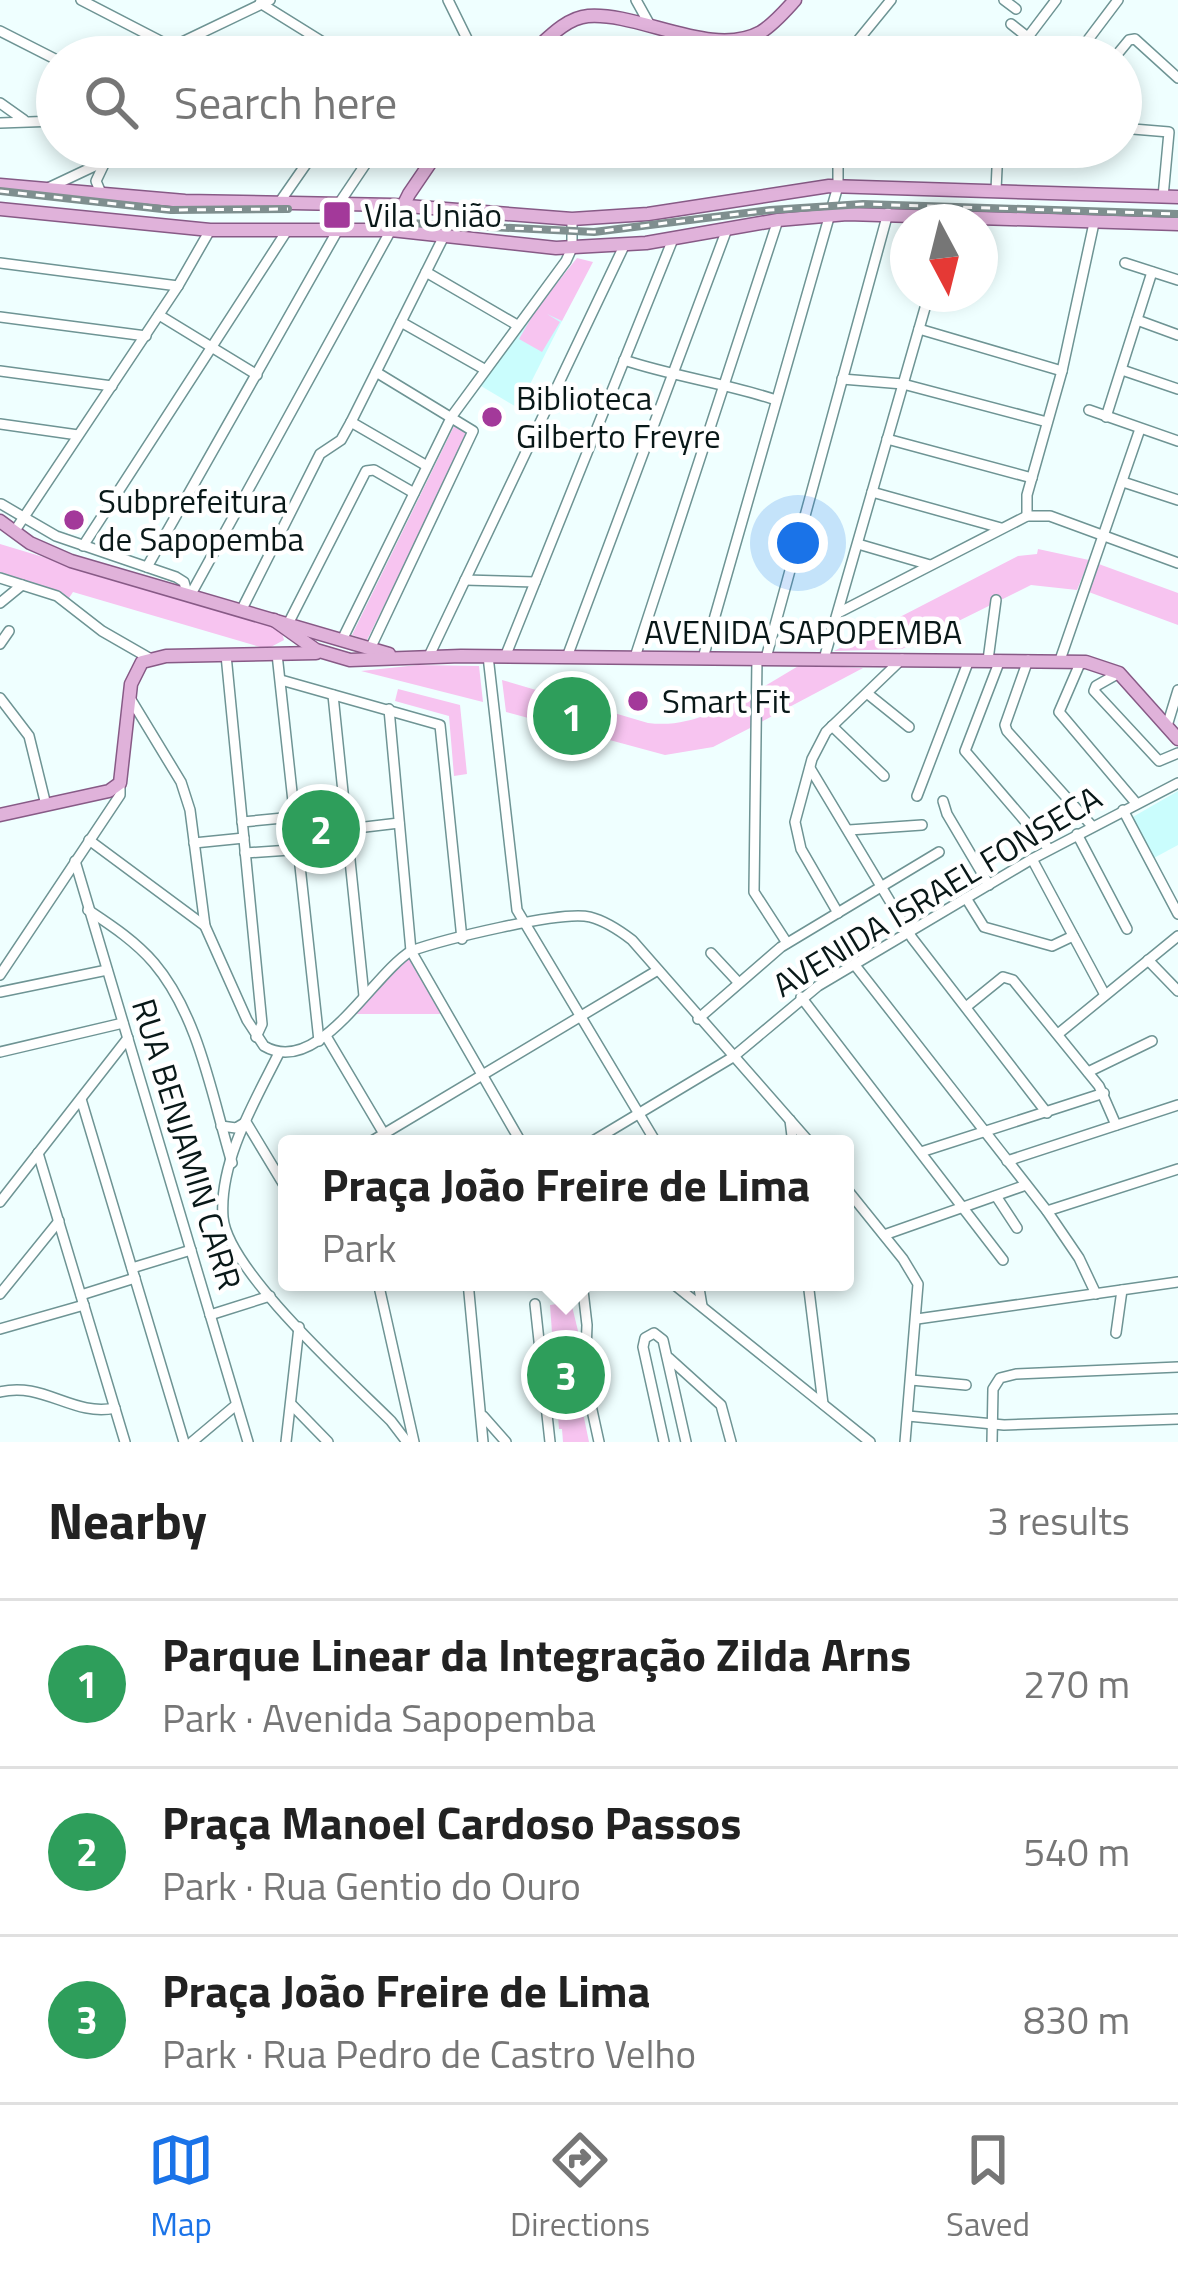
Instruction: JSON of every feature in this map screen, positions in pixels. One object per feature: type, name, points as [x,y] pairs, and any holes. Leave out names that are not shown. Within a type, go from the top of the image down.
[{"type":"main road","points":[[747,36],[766,29],[795,0]]},
{"type":"main road","points":[[552,36],[586,16],[692,36]]},
{"type":"main road","points":[[391,230],[427,168]]},
{"type":"main road","points":[[0,185],[185,201],[340,202],[572,219],[837,190],[1171,197]]},
{"type":"main road","points":[[837,190],[838,206],[847,214]]},
{"type":"main road","points":[[256,230],[258,202]]},
{"type":"main road","points":[[292,230],[295,203]]},
{"type":"main road","points":[[0,209],[210,230],[391,230],[572,248],[624,246],[829,214],[888,213]]},
{"type":"main road","points":[[493,242],[498,229],[495,212]]},
{"type":"main road","points":[[998,220],[1178,224]]},
{"type":"main road","name":"AVENIDA SAPOPEMBA","points":[[4,516],[71,561],[182,587],[286,627],[396,656]]},
{"type":"main road","points":[[273,654],[286,627]]},
{"type":"main road","name":"AVENIDA SAPOPEMBA","points":[[286,627],[323,653],[350,659],[1060,659],[1118,674],[1178,739]]},
{"type":"main road","points":[[350,659],[366,648]]},
{"type":"main road","points":[[0,815],[113,794],[141,660],[323,653]]},
{"type":"street","points":[[81,0],[151,36]]},
{"type":"street","points":[[448,0],[466,36]]},
{"type":"street","points":[[636,0],[651,27]]},
{"type":"street","points":[[859,36],[891,0]]},
{"type":"street","points":[[1004,0],[1016,9]]},
{"type":"street","points":[[1029,36],[1056,0]]},
{"type":"street","points":[[1091,36],[1118,0]]},
{"type":"street","points":[[194,36],[262,1],[314,36]]},
{"type":"street","points":[[1010,24],[1027,36]]},
{"type":"street","points":[[0,31],[36,49]]},
{"type":"street","points":[[1142,45],[1178,78]]},
{"type":"street","points":[[0,103],[24,120]]},
{"type":"street","points":[[0,123],[36,119]]},
{"type":"street","points":[[1142,129],[1169,134],[1171,197]]},
{"type":"street","points":[[46,189],[89,168]]},
{"type":"street","points":[[101,193],[96,181],[102,168]]},
{"type":"street","points":[[279,202],[303,168]]},
{"type":"street","points":[[340,202],[363,168]]},
{"type":"street","points":[[703,658],[837,190],[838,168]]},
{"type":"street","points":[[996,190],[997,168]]},
{"type":"street","points":[[787,944],[754,892],[761,658],[888,213]]},
{"type":"street","points":[[342,640],[452,416],[572,248],[572,219]]},
{"type":"street","points":[[635,657],[778,220]]},
{"type":"street","points":[[1028,516],[1027,496],[1094,223]]},
{"type":"street","points":[[147,567],[340,228]]},
{"type":"street","points":[[21,518],[146,336],[210,230]]},
{"type":"street","points":[[83,546],[292,230]]},
{"type":"street","points":[[4,516],[21,518],[83,546],[147,567],[182,587],[197,579],[391,230]]},
{"type":"street","points":[[567,657],[727,230]]},
{"type":"street","points":[[242,609],[320,454],[341,440],[351,422],[445,234]]},
{"type":"street","points":[[505,656],[673,239]]},
{"type":"street","points":[[429,656],[624,246]]},
{"type":"street","points":[[1125,262],[1178,280]]},
{"type":"street","points":[[0,263],[178,286]]},
{"type":"street","points":[[426,272],[517,325]]},
{"type":"street","points":[[1106,417],[1152,272]]},
{"type":"street","points":[[824,659],[924,312]]},
{"type":"street","points":[[159,315],[257,375]]},
{"type":"street","points":[[0,317],[146,336]]},
{"type":"street","points":[[1137,320],[1178,335]]},
{"type":"street","points":[[401,322],[484,370]]},
{"type":"street","points":[[919,329],[1061,371]]},
{"type":"street","points":[[624,360],[776,400]]},
{"type":"street","points":[[0,370],[112,386]]},
{"type":"street","points":[[1122,370],[1178,388]]},
{"type":"street","points":[[366,648],[473,432],[376,372]]},
{"type":"street","points":[[842,379],[903,384],[1047,422]]},
{"type":"street","points":[[1088,410],[1178,441]]},
{"type":"street","points":[[351,422],[427,466]]},
{"type":"street","points":[[0,424],[78,435]]},
{"type":"street","points":[[1060,659],[1140,429]]},
{"type":"street","points":[[887,439],[1032,478]]},
{"type":"street","points":[[286,627],[366,471],[374,470],[414,493]]},
{"type":"street","points":[[1124,482],[1178,500]]},
{"type":"street","points":[[872,492],[1001,528]]},
{"type":"street","points":[[4,516],[21,518]]},
{"type":"street","points":[[837,614],[1028,516],[1050,516],[1178,563]]},
{"type":"street","points":[[858,544],[930,565]]},
{"type":"street","points":[[0,578],[57,596],[141,660]]},
{"type":"street","points":[[465,580],[535,582]]},
{"type":"street","points":[[0,603],[22,585]]},
{"type":"street","points":[[996,599],[994,660],[965,751],[1049,849]]},
{"type":"street","points":[[0,644],[9,632]]},
{"type":"street","points":[[273,654],[280,680],[322,1038],[384,1135]]},
{"type":"street","points":[[226,655],[262,1024],[263,1079]]},
{"type":"street","points":[[488,656],[512,881],[523,924],[651,1135]]},
{"type":"street","points":[[838,913],[801,850],[795,830],[810,768],[820,740],[902,659]]},
{"type":"street","points":[[916,796],[969,660]]},
{"type":"street","points":[[1028,660],[1006,731],[1092,826]]},
{"type":"street","points":[[1081,662],[1059,712],[1136,803]]},
{"type":"street","points":[[1118,674],[1094,692],[1159,761],[1178,753]]},
{"type":"street","points":[[280,680],[438,722],[462,939]]},
{"type":"street","points":[[1167,726],[1178,690]]},
{"type":"street","points":[[868,694],[909,728]]},
{"type":"street","points":[[334,695],[364,997]]},
{"type":"street","points":[[0,698],[29,736],[46,805]]},
{"type":"street","points":[[130,698],[182,782],[206,926],[260,1042],[279,1053]]},
{"type":"street","points":[[388,709],[411,951],[517,1135]]},
{"type":"street","points":[[832,726],[884,776]]},
{"type":"street","points":[[810,768],[909,932],[1047,1113]]},
{"type":"street","name":"AVENIDA ISRAEL FONSECA","points":[[603,1135],[733,1058],[801,997],[854,964],[1049,849],[1178,783]]},
{"type":"street","points":[[0,975],[89,840],[113,794]]},
{"type":"street","points":[[943,801],[988,885]]},
{"type":"street","points":[[1123,810],[1178,914]]},
{"type":"street","points":[[242,821],[346,812]]},
{"type":"street","points":[[348,829],[399,823]]},
{"type":"street","points":[[849,830],[922,825]]},
{"type":"street","points":[[1077,834],[1127,929]]},
{"type":"street","points":[[194,843],[244,838]]},
{"type":"street","points":[[89,840],[206,926]]},
{"type":"street","points":[[245,853],[349,846]]},
{"type":"street","points":[[698,1019],[787,944],[939,853]]},
{"type":"street","points":[[1032,859],[1105,995]]},
{"type":"street","name":"RUA BENJAMIN CARR","points":[[75,861],[248,1442]]},
{"type":"street","points":[[1166,893],[1178,886]]},
{"type":"street","points":[[966,898],[984,927],[1052,946],[1073,937]]},
{"type":"street","points":[[88,910],[132,941],[164,976],[185,1015],[232,1163]]},
{"type":"street","points":[[410,1442],[270,1296],[236,1255],[225,1232],[223,1200],[232,1163],[263,1079],[279,1053],[322,1038],[411,951],[553,916],[588,916],[620,930],[805,1135]]},
{"type":"street","points":[[1058,1034],[1178,936]]},
{"type":"street","points":[[711,953],[738,982]]},
{"type":"street","points":[[1148,959],[1178,991]]},
{"type":"street","points":[[854,964],[1047,1211],[1079,1258],[1096,1294]]},
{"type":"street","points":[[0,992],[106,970]]},
{"type":"street","points":[[393,1135],[658,970]]},
{"type":"street","points":[[966,1006],[1003,977],[1010,977],[1104,1093],[1116,1125]]},
{"type":"street","points":[[801,997],[1003,1259]]},
{"type":"street","points":[[0,1052],[123,1023]]},
{"type":"street","points":[[0,1202],[128,1038]]},
{"type":"street","points":[[1088,1072],[1152,1041]]},
{"type":"street","points":[[921,1152],[1104,1093]]},
{"type":"street","points":[[81,1099],[188,1442],[236,1405]]},
{"type":"street","points":[[1007,1161],[1178,1105]]},
{"type":"street","points":[[790,1117],[792,1135]]},
{"type":"street","points":[[220,1126],[236,1128],[246,1122]]},
{"type":"street","points":[[246,1122],[278,1175]]},
{"type":"street","points":[[38,1154],[125,1442]]},
{"type":"street","points":[[1047,1211],[1178,1169]]},
{"type":"street","points":[[884,1235],[1026,1185]]},
{"type":"street","points":[[996,1196],[1017,1228]]},
{"type":"street","points":[[854,1198],[916,1279],[917,1319],[905,1442]]},
{"type":"street","points":[[0,1294],[59,1221]]},
{"type":"street","points":[[0,1329],[83,1300],[191,1250]]},
{"type":"street","points":[[917,1319],[1178,1282]]},
{"type":"street","points":[[1116,1333],[1122,1290]]},
{"type":"street","points":[[380,1291],[408,1408],[410,1442]]},
{"type":"street","points":[[469,1291],[483,1442]]},
{"type":"street","points":[[583,1291],[585,1378],[599,1442]]},
{"type":"street","points":[[683,1291],[870,1442]]},
{"type":"street","points":[[700,1291],[702,1306]]},
{"type":"street","points":[[809,1291],[823,1403]]},
{"type":"street","points":[[209,1315],[270,1296]]},
{"type":"street","points":[[536,1304],[550,1442]]},
{"type":"street","points":[[286,1442],[298,1327]]},
{"type":"street","points":[[664,1442],[644,1347],[649,1334],[656,1333],[663,1340],[686,1442]]},
{"type":"street","points":[[666,1356],[721,1405],[731,1442]]},
{"type":"street","points":[[992,1442],[993,1389],[1000,1378],[1178,1367]]},
{"type":"street","points":[[911,1380],[966,1385]]},
{"type":"street","points":[[0,1393],[28,1388],[93,1411],[115,1408]]},
{"type":"street","points":[[291,1404],[328,1442]]},
{"type":"street","points":[[392,1421],[408,1408]]},
{"type":"street","points":[[908,1416],[992,1425],[1178,1419]]},
{"type":"street","points":[[483,1417],[506,1442]]},
{"type":"shaded area","points":[[577,258],[593,262],[562,321],[547,314],[560,322],[542,352],[519,339]]},
{"type":"shaded area","points":[[537,308],[562,321],[518,408],[481,386]]},
{"type":"shaded area","points":[[456,422],[470,433],[367,640],[352,635]]},
{"type":"shaded area","points":[[0,544],[281,629],[284,640],[267,649],[73,592],[69,598],[0,572]]},
{"type":"shaded area","points":[[1038,549],[1089,560],[1077,590],[1031,585],[902,649],[834,651],[1018,556],[1037,554]]},
{"type":"shaded area","points":[[1096,563],[1178,593],[1178,625],[1086,591]]},
{"type":"shaded area","points":[[800,665],[863,668],[761,722],[760,689]]},
{"type":"shaded area","points":[[479,666],[483,702],[361,671]]},
{"type":"shaded area","points":[[502,680],[663,724],[703,716],[754,692],[754,726],[713,747],[665,755],[506,712]]},
{"type":"shaded area","points":[[398,689],[460,705],[467,774],[454,776],[449,716],[395,701]]},
{"type":"shaded area","points":[[1178,791],[1178,845],[1152,859],[1131,818]]},
{"type":"shaded area","points":[[411,951],[446,1014],[348,1014]]},
{"type":"shaded area","points":[[571,1302],[578,1331],[576,1379],[589,1442],[563,1442],[559,1429],[550,1305]]},
{"type":"railway","points":[[0,191],[171,210],[288,209]]},
{"type":"railway","points":[[389,222],[594,232],[770,210],[863,204],[1178,214]]},
{"type":"place","name":"Vila União","points":[[337,215]]},
{"type":"place","name":"Biblioteca Gilberto Freyre","points":[[492,417]]},
{"type":"place","name":"Subprefeitura de Sapopemba","points":[[74,520]]},
{"type":"place","name":"Smart Fit","points":[[638,701]]},
{"type":"place","name":"Parque Linear da Integração Zilda Arns","points":[[572,716]]},
{"type":"place","name":"Praça Manoel Cardoso Passos","points":[[321,829]]},
{"type":"place","name":"Praça João Freire de Lima","points":[[566,1375]]}]
